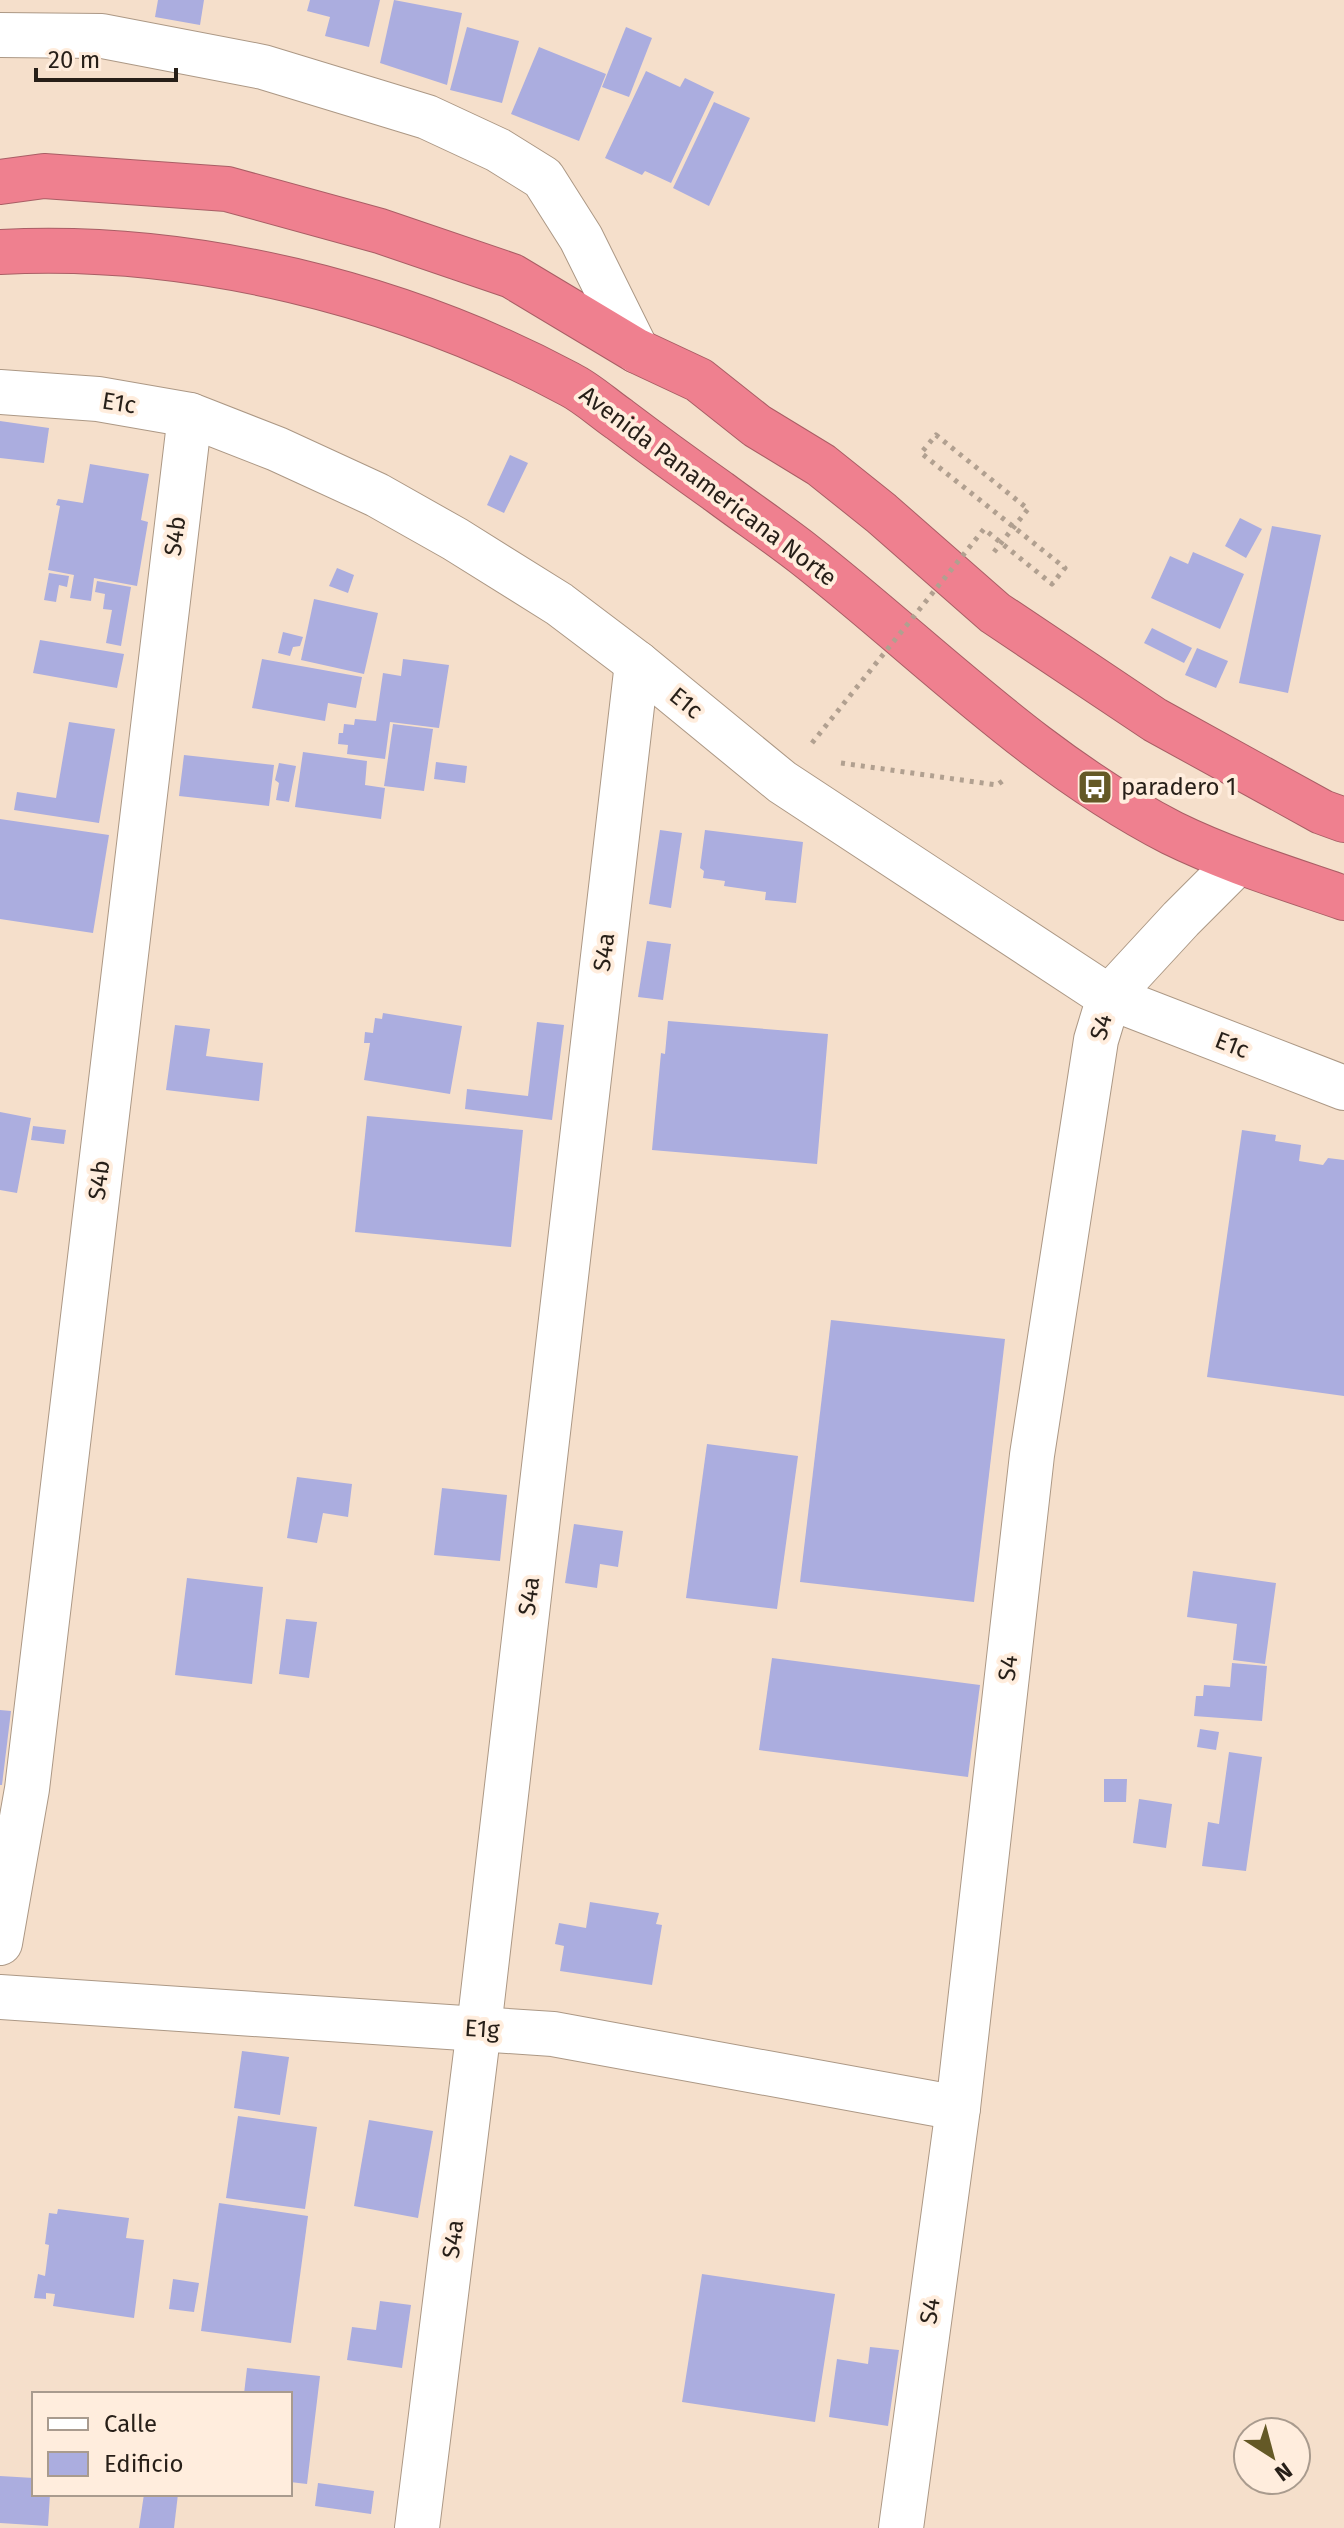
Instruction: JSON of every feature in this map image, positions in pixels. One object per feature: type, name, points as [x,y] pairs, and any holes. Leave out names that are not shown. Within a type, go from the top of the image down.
[{"type":"highway","points":[[0,182],[44,176],[227,189],[380,231],[512,276],[637,351],[699,380],[757,426],[821,465],[995,613],[1155,720],[1322,812],[1344,820]]},
{"type":"highway","name":"Avenida Panamericana Norte","points":[[0,252],[67,251],[159,258],[257,273],[351,295],[462,334],[573,385],[805,556],[982,704],[1095,787],[1172,832],[1238,862],[1344,898]]},
{"type":"street","points":[[0,35],[102,36],[263,67],[427,117],[498,150],[543,178],[581,238],[637,351]]},
{"type":"street","name":"E1c","points":[[0,392],[98,399],[190,415],[277,449],[377,495],[559,604],[637,663],[782,782],[1109,997],[1344,1088]]},
{"type":"street","name":"S4b","points":[[0,1943],[4,1886],[29,1773],[190,415]]},
{"type":"street","name":"S4a","points":[[417,2528],[479,2028],[637,663]]},
{"type":"street","name":"S4","points":[[901,2528],[958,2108],[1032,1455],[1096,1040],[1109,997],[1238,862]]},
{"type":"street","name":"E1g","points":[[0,1997],[553,2034],[958,2108]]},
{"type":"path","points":[[812,743],[984,529],[1052,584],[1065,568],[921,453],[936,435],[1028,509],[966,587]]},
{"type":"path","points":[[831,762],[997,785],[1043,751]]},
{"type":"building","points":[[158,0],[204,0],[200,25],[155,17]]},
{"type":"building","points":[[310,0],[380,0],[369,47],[325,36],[330,17],[307,11]]},
{"type":"building","points":[[394,0],[462,13],[447,85],[380,63]]},
{"type":"building","points":[[467,27],[519,41],[502,103],[450,90]]},
{"type":"building","points":[[626,27],[652,38],[629,97],[602,87]]},
{"type":"building","points":[[539,47],[606,74],[579,141],[511,114]]},
{"type":"building","points":[[646,71],[680,87],[685,78],[714,92],[671,183],[645,171],[642,175],[605,158]]},
{"type":"building","points":[[714,102],[750,118],[709,206],[673,188]]},
{"type":"building","points":[[0,421],[49,428],[44,463],[0,458]]},
{"type":"building","points":[[510,455],[528,463],[504,513],[487,505]]},
{"type":"building","points":[[90,464],[149,474],[141,520],[148,522],[137,586],[94,578],[91,601],[70,598],[74,575],[48,570],[60,506],[56,505],[58,499],[83,503]]},
{"type":"building","points":[[1240,518],[1262,529],[1246,558],[1225,546]]},
{"type":"building","points":[[1272,526],[1321,535],[1288,693],[1239,683]]},
{"type":"building","points":[[1193,552],[1244,574],[1220,629],[1151,598],[1170,556],[1188,564]]},
{"type":"building","points":[[337,568],[354,575],[348,593],[329,586]]},
{"type":"building","points":[[49,573],[69,576],[67,587],[59,585],[56,602],[44,600]]},
{"type":"building","points":[[97,581],[131,587],[121,646],[106,643],[112,610],[103,609],[105,594],[95,592]]},
{"type":"building","points":[[314,599],[378,613],[364,674],[301,660]]},
{"type":"building","points":[[1152,628],[1192,648],[1184,663],[1144,643]]},
{"type":"building","points":[[283,632],[303,637],[300,646],[293,647],[290,656],[278,653]]},
{"type":"building","points":[[40,640],[124,654],[117,688],[33,673]]},
{"type":"building","points":[[1197,648],[1228,661],[1216,688],[1185,675]]},
{"type":"building","points":[[262,659],[362,677],[356,708],[328,703],[325,721],[252,708]]},
{"type":"building","points":[[403,659],[449,665],[439,728],[390,722],[385,759],[347,754],[348,745],[338,744],[344,724],[354,725],[355,719],[376,721],[383,673],[401,676]]},
{"type":"building","points":[[69,722],[115,729],[99,823],[14,810],[17,792],[56,798]]},
{"type":"building","points":[[393,724],[433,729],[424,791],[384,786]]},
{"type":"building","points":[[303,752],[367,761],[365,785],[385,788],[381,819],[295,807]]},
{"type":"building","points":[[184,755],[274,765],[269,806],[179,796]]},
{"type":"building","points":[[436,762],[467,766],[465,783],[434,779]]},
{"type":"building","points":[[279,763],[296,766],[289,802],[276,800],[279,783],[275,780]]},
{"type":"building","points":[[0,819],[109,835],[93,933],[0,919]]},
{"type":"building","points":[[660,830],[682,833],[671,908],[649,904]]},
{"type":"building","points":[[705,830],[803,842],[796,903],[765,900],[766,892],[724,886],[725,881],[703,878],[704,871],[700,868]]},
{"type":"building","points":[[647,941],[671,944],[663,1000],[638,997]]},
{"type":"building","points":[[383,1013],[462,1026],[450,1094],[364,1080],[370,1043],[364,1043],[365,1032],[373,1033],[375,1018],[382,1019]]},
{"type":"building","points":[[668,1021],[828,1034],[817,1164],[652,1150],[661,1053],[665,1054]]},
{"type":"building","points":[[537,1022],[564,1025],[552,1120],[465,1109],[467,1089],[528,1096]]},
{"type":"building","points":[[175,1025],[210,1029],[206,1056],[263,1063],[259,1101],[166,1090]]},
{"type":"building","points":[[0,1112],[31,1118],[17,1193],[0,1190]]},
{"type":"building","points":[[367,1116],[523,1130],[511,1247],[355,1232]]},
{"type":"building","points":[[33,1126],[66,1130],[64,1144],[31,1140]]},
{"type":"building","points":[[1242,1130],[1276,1135],[1275,1141],[1301,1145],[1299,1161],[1323,1165],[1328,1158],[1344,1160],[1344,1396],[1207,1377]]},
{"type":"building","points":[[831,1320],[1005,1339],[974,1602],[800,1582]]},
{"type":"building","points":[[707,1444],[798,1456],[777,1609],[686,1598]]},
{"type":"building","points":[[297,1477],[352,1484],[348,1517],[323,1513],[317,1543],[287,1538]]},
{"type":"building","points":[[442,1488],[507,1495],[500,1561],[434,1555]]},
{"type":"building","points":[[574,1524],[623,1531],[618,1567],[600,1564],[597,1588],[565,1583]]},
{"type":"building","points":[[1193,1571],[1276,1583],[1265,1664],[1233,1660],[1237,1624],[1187,1617]]},
{"type":"building","points":[[187,1578],[263,1587],[252,1684],[175,1675]]},
{"type":"building","points":[[286,1619],[317,1622],[309,1678],[279,1674]]},
{"type":"building","points":[[772,1658],[980,1685],[968,1777],[759,1750]]},
{"type":"building","points":[[1232,1663],[1267,1666],[1262,1721],[1194,1716],[1196,1696],[1203,1696],[1204,1685],[1230,1687]]},
{"type":"building","points":[[0,1710],[11,1711],[2,1785],[0,1785]]},
{"type":"building","points":[[1200,1729],[1219,1732],[1216,1750],[1197,1747]]},
{"type":"building","points":[[1229,1752],[1262,1757],[1246,1871],[1202,1866],[1208,1822],[1219,1824]]},
{"type":"building","points":[[1104,1779],[1127,1779],[1126,1802],[1104,1802]]},
{"type":"building","points":[[1139,1799],[1172,1804],[1166,1848],[1133,1843]]},
{"type":"building","points":[[590,1902],[659,1913],[656,1924],[662,1925],[652,1985],[560,1971],[564,1946],[555,1944],[559,1923],[586,1928]]},
{"type":"building","points":[[242,2051],[289,2057],[280,2115],[234,2108]]},
{"type":"building","points":[[238,2116],[317,2127],[305,2209],[226,2198]]},
{"type":"building","points":[[369,2120],[433,2131],[418,2218],[354,2206]]},
{"type":"building","points":[[219,2203],[308,2216],[291,2343],[201,2331]]},
{"type":"building","points":[[58,2209],[129,2218],[126,2238],[144,2240],[134,2318],[53,2306],[55,2294],[46,2293],[46,2299],[34,2298],[38,2274],[45,2276],[49,2213],[57,2214]]},
{"type":"building","points":[[702,2274],[835,2294],[815,2422],[682,2402]]},
{"type":"building","points":[[173,2279],[199,2283],[194,2312],[169,2309]]},
{"type":"building","points":[[380,2301],[411,2305],[402,2368],[347,2360],[352,2327],[376,2330]]},
{"type":"building","points":[[870,2347],[899,2350],[888,2426],[829,2417],[837,2359],[868,2364]]},
{"type":"building","points":[[247,2368],[320,2376],[307,2484],[292,2482],[292,2392],[244,2392]]},
{"type":"building","points":[[0,2476],[32,2478],[32,2496],[50,2496],[48,2526],[0,2523]]},
{"type":"building","points":[[318,2483],[374,2491],[371,2514],[315,2506]]},
{"type":"building","points":[[144,2496],[178,2496],[174,2528],[139,2528]]},
{"type":"place","name":"paradero 1","points":[[1095,787]]}]
